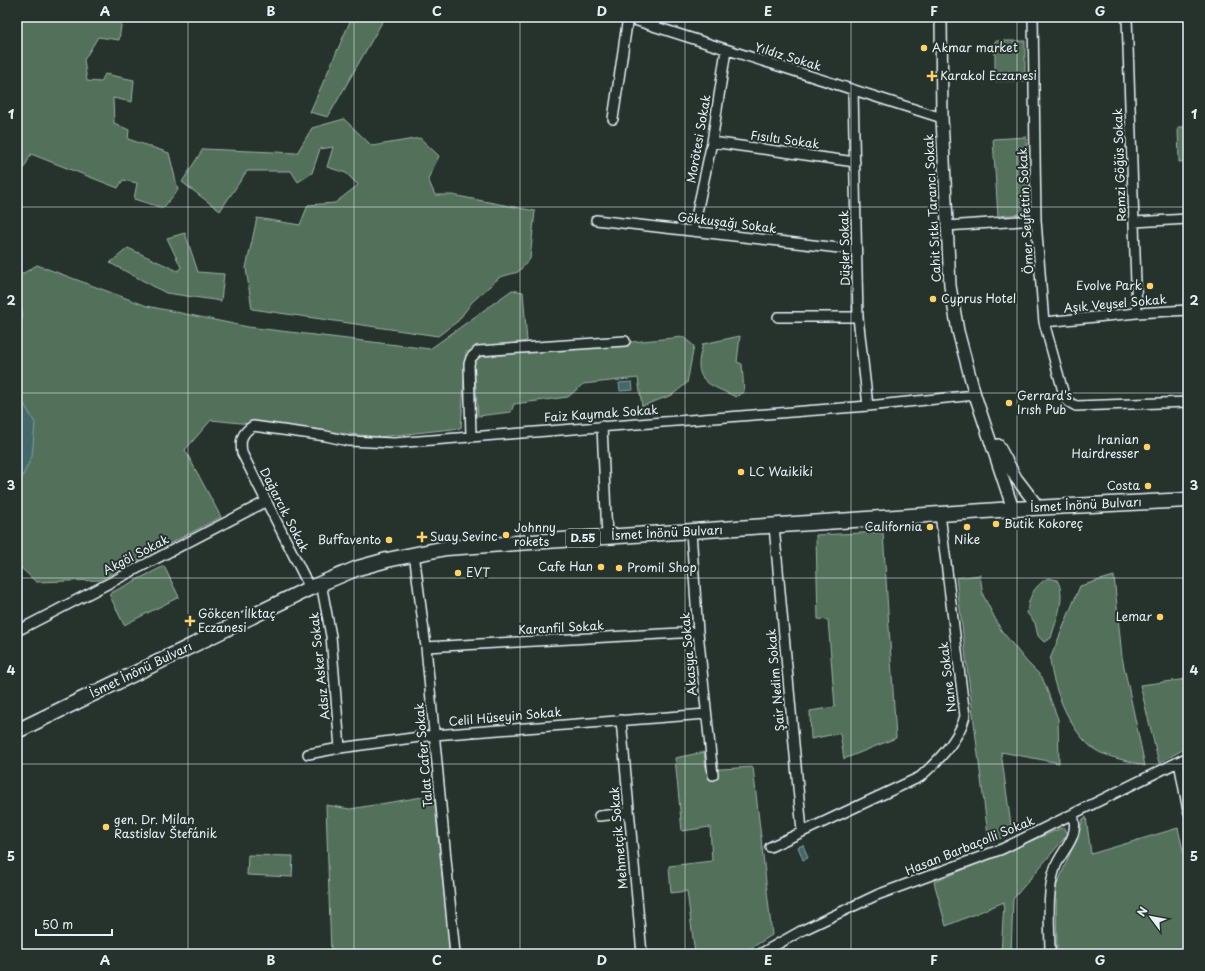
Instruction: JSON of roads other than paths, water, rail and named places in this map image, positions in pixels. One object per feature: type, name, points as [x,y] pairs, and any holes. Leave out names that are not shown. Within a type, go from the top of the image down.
[{"type":"main road","name":"İsmet İnönü Bulvarı","points":[[17,731],[316,585],[358,568],[414,553],[446,548],[607,536],[691,532],[1013,509],[1188,500]]},
{"type":"street","name":"Yıldız Sokak","points":[[628,17],[726,50],[942,118]]},
{"type":"street","points":[[613,119],[628,17]]},
{"type":"street","name":"Cahit Sıtkı Tarancı Sokak","points":[[941,17],[942,118],[950,286],[958,331],[975,395],[1013,509]]},
{"type":"street","name":"Ömer Seyfettin Sokak","points":[[1033,17],[1036,220],[1044,322],[1067,401],[1076,406],[1088,407],[1188,402]]},
{"type":"street","name":"Remzi Göğüs Sokak","points":[[1127,17],[1137,313]]},
{"type":"street","name":"Morötesi Sokak","points":[[693,231],[712,142],[726,50]]},
{"type":"street","name":"Düşler Sokak","points":[[853,90],[858,317],[868,406]]},
{"type":"street","name":"Fısıltı Sokak","points":[[712,142],[855,162]]},
{"type":"street","points":[[1134,222],[1188,219]]},
{"type":"street","name":"Gökkuşağı Sokak","points":[[596,220],[856,250]]},
{"type":"street","points":[[946,226],[1036,220]]},
{"type":"street","name":"Aşık Veysel Sokak","points":[[1044,322],[1137,313],[1188,310]]},
{"type":"street","points":[[778,317],[858,317]]},
{"type":"street","points":[[471,436],[469,364],[471,358],[478,352],[625,341]]},
{"type":"street","name":"Faiz Kaymak Sokak","points":[[240,443],[243,435],[253,426],[326,436],[348,441],[394,443],[868,406],[975,395]]},
{"type":"street","points":[[984,420],[1016,478],[1039,508]]},
{"type":"street","points":[[602,426],[607,536]]},
{"type":"street","name":"Dağarcık Sokak","points":[[240,443],[242,453],[267,501],[316,585]]},
{"type":"street","name":"Akgöl Sokak","points":[[17,631],[267,501]]},
{"type":"street","name":"Nane Sokak","points":[[770,847],[920,777],[936,763],[962,728],[965,716],[940,514]]},
{"type":"street","name":"Şair Nedim Sokak","points":[[774,526],[802,831]]},
{"type":"street","name":"Akasya Sokak","points":[[691,532],[698,632],[713,775]]},
{"type":"street","name":"Talat Cafer Sokak","points":[[414,553],[426,647],[455,954]]},
{"type":"street","name":"Adsız Asker Sokak","points":[[316,585],[331,636],[340,748]]},
{"type":"street","name":"Karanfil Sokak","points":[[426,647],[698,632]]},
{"type":"street","name":"Celil Hüseyin Sokak","points":[[308,754],[434,735],[706,714]]},
{"type":"street","name":"Mehmetçik Sokak","points":[[621,720],[628,814],[642,954]]},
{"type":"street","name":"Hasan Barbaçolli Sokak","points":[[760,954],[801,931],[877,895],[1002,849],[1188,757]]},
{"type":"street","points":[[1179,762],[1188,811]]},
{"type":"street","points":[[599,816],[628,814]]},
{"type":"street","points":[[1050,954],[1051,885],[1056,867],[1072,837],[1076,824],[1073,815]]},
{"type":"water","points":[[17,300],[20,302],[23,317],[17,328]]},
{"type":"water","points":[[632,382],[633,390],[620,391],[619,383]]},
{"type":"water","points":[[17,392],[35,423],[32,456],[17,488]]},
{"type":"water","points":[[803,845],[808,858],[803,860],[798,847]]},
{"type":"place","name":"Akmar market","points":[[924,48]]},
{"type":"place","name":"Karakol Eczanesi","points":[[932,76]]},
{"type":"place","name":"Evolve Park","points":[[1150,286]]},
{"type":"place","name":"Cyprus Hotel","points":[[933,299]]},
{"type":"place","name":"Gerrard's Irısh Pub","points":[[1009,403]]},
{"type":"place","name":"Iranian Hairdresser","points":[[1147,447]]},
{"type":"place","name":"LC Waikiki","points":[[741,472]]},
{"type":"place","name":"Costa","points":[[1148,486]]},
{"type":"place","name":"Butik Kokoreç","points":[[996,524]]},
{"type":"place","name":"California","points":[[930,527]]},
{"type":"place","name":"Nike","points":[[967,527]]},
{"type":"place","name":"Johnny rokets","points":[[506,535]]},
{"type":"place","name":"Suay Sevinc","points":[[422,537]]},
{"type":"place","name":"Buffavento","points":[[389,540]]},
{"type":"place","name":"Cafe Han","points":[[601,567]]},
{"type":"place","name":"Promil Shop","points":[[619,568]]},
{"type":"place","name":"EVT","points":[[458,573]]},
{"type":"place","name":"Lemar","points":[[1160,617]]},
{"type":"place","name":"Gökcen İlktaç Eczanesi","points":[[190,621]]},
{"type":"place","name":"gen. Dr. Milan Rastislav Štefánik","points":[[106,827]]}]
